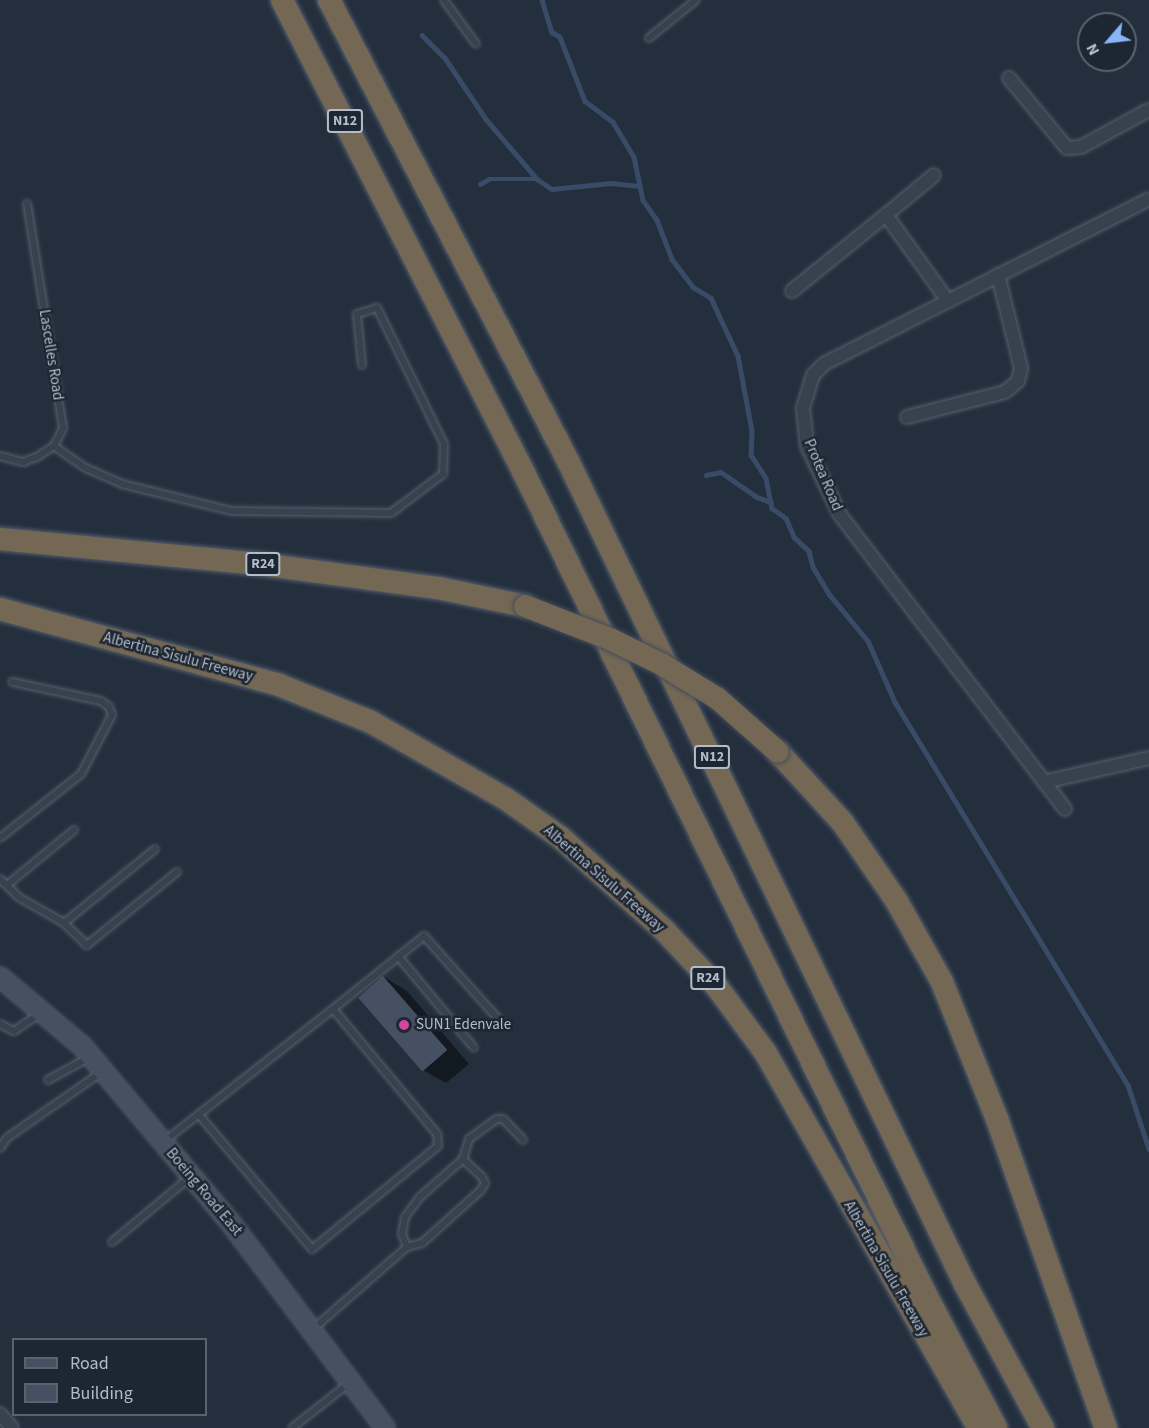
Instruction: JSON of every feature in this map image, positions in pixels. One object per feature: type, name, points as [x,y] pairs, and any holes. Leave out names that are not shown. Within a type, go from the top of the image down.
[{"type":"highway","name":"N12","points":[[282,0],[524,473],[926,1295],[996,1428]]},
{"type":"highway","name":"N12","points":[[329,0],[563,451],[965,1284],[1044,1428]]},
{"type":"highway","name":"R24","points":[[0,539],[272,565],[438,588],[525,606],[612,640],[661,664],[717,698],[778,752],[843,823],[896,900],[942,982],[997,1119],[1106,1428]]},
{"type":"highway","name":"Albertina Sisulu Freeway","points":[[0,609],[279,685],[371,722],[506,799],[560,837],[663,929],[717,987],[765,1052],[979,1428]]},
{"type":"main road","name":"Boeing Road East","points":[[0,977],[90,1057],[103,1072],[191,1176],[312,1330],[385,1428]]},
{"type":"street","points":[[1009,78],[1067,148],[1081,147],[1149,110]]},
{"type":"street","points":[[792,291],[934,175]]},
{"type":"street","name":"Protea Road","points":[[1065,809],[840,515],[807,446],[803,424],[806,392],[824,363],[1149,199]]},
{"type":"street","points":[[886,215],[948,301]]},
{"type":"street","points":[[907,417],[1005,392],[1017,381],[1021,368],[998,275]]},
{"type":"street","points":[[1044,782],[1149,758]]},
{"type":"street","points":[[0,1414],[12,1428]]},
{"type":"lane","points":[[444,0],[476,44]]},
{"type":"lane","points":[[649,38],[696,0]]},
{"type":"lane","name":"Lascelles Road","points":[[27,204],[63,428],[54,446]]},
{"type":"lane","points":[[0,456],[22,462],[54,446],[86,468],[122,484],[231,511],[391,513],[443,474],[444,444],[377,308],[357,314],[362,365]]},
{"type":"lane","points":[[0,838],[81,774],[111,715],[109,707],[101,700],[12,682]]},
{"type":"lane","points":[[7,885],[74,830]]},
{"type":"lane","points":[[64,923],[155,849]]},
{"type":"lane","points":[[0,879],[20,898],[64,923],[83,943],[91,944],[177,872]]},
{"type":"lane","points":[[163,1143],[333,1009],[418,938],[429,938],[500,1022]]},
{"type":"lane","points":[[398,956],[474,1048]]},
{"type":"lane","points":[[199,1115],[306,1246],[312,1249],[330,1238],[438,1146],[437,1134],[333,1009]]},
{"type":"lane","points":[[0,1024],[14,1031],[42,1013]]},
{"type":"lane","points":[[48,1080],[90,1057]]},
{"type":"lane","points":[[0,1148],[14,1133],[103,1072]]},
{"type":"lane","points":[[407,1247],[402,1234],[405,1217],[420,1197],[463,1159],[469,1139],[491,1120],[502,1119],[523,1140]]},
{"type":"lane","points":[[312,1330],[407,1247],[422,1243],[481,1190],[485,1182],[463,1159]]},
{"type":"lane","points":[[112,1242],[191,1176]]},
{"type":"lane","points":[[292,1428],[351,1382]]},
{"type":"building","name":"SUN1 Edenvale","points":[[383,976],[447,1050],[422,1072],[358,998]]},
{"type":"waterway","points":[[542,0],[552,32],[560,37],[585,101],[613,122],[634,157],[643,200],[657,220],[672,259],[693,287],[711,298],[738,356],[752,431],[751,455],[766,478],[772,508],[786,518],[794,537],[809,551],[813,567],[830,595],[868,641],[895,702],[1128,1085],[1149,1149]]},
{"type":"waterway","points":[[422,35],[445,58],[486,119],[537,179],[552,189],[611,183],[638,186]]},
{"type":"waterway","points":[[480,184],[489,179],[537,179]]},
{"type":"waterway","points":[[706,475],[721,472],[757,497],[771,502]]},
{"type":"place","name":"SUN1 Edenvale","points":[[404,1025]]}]
